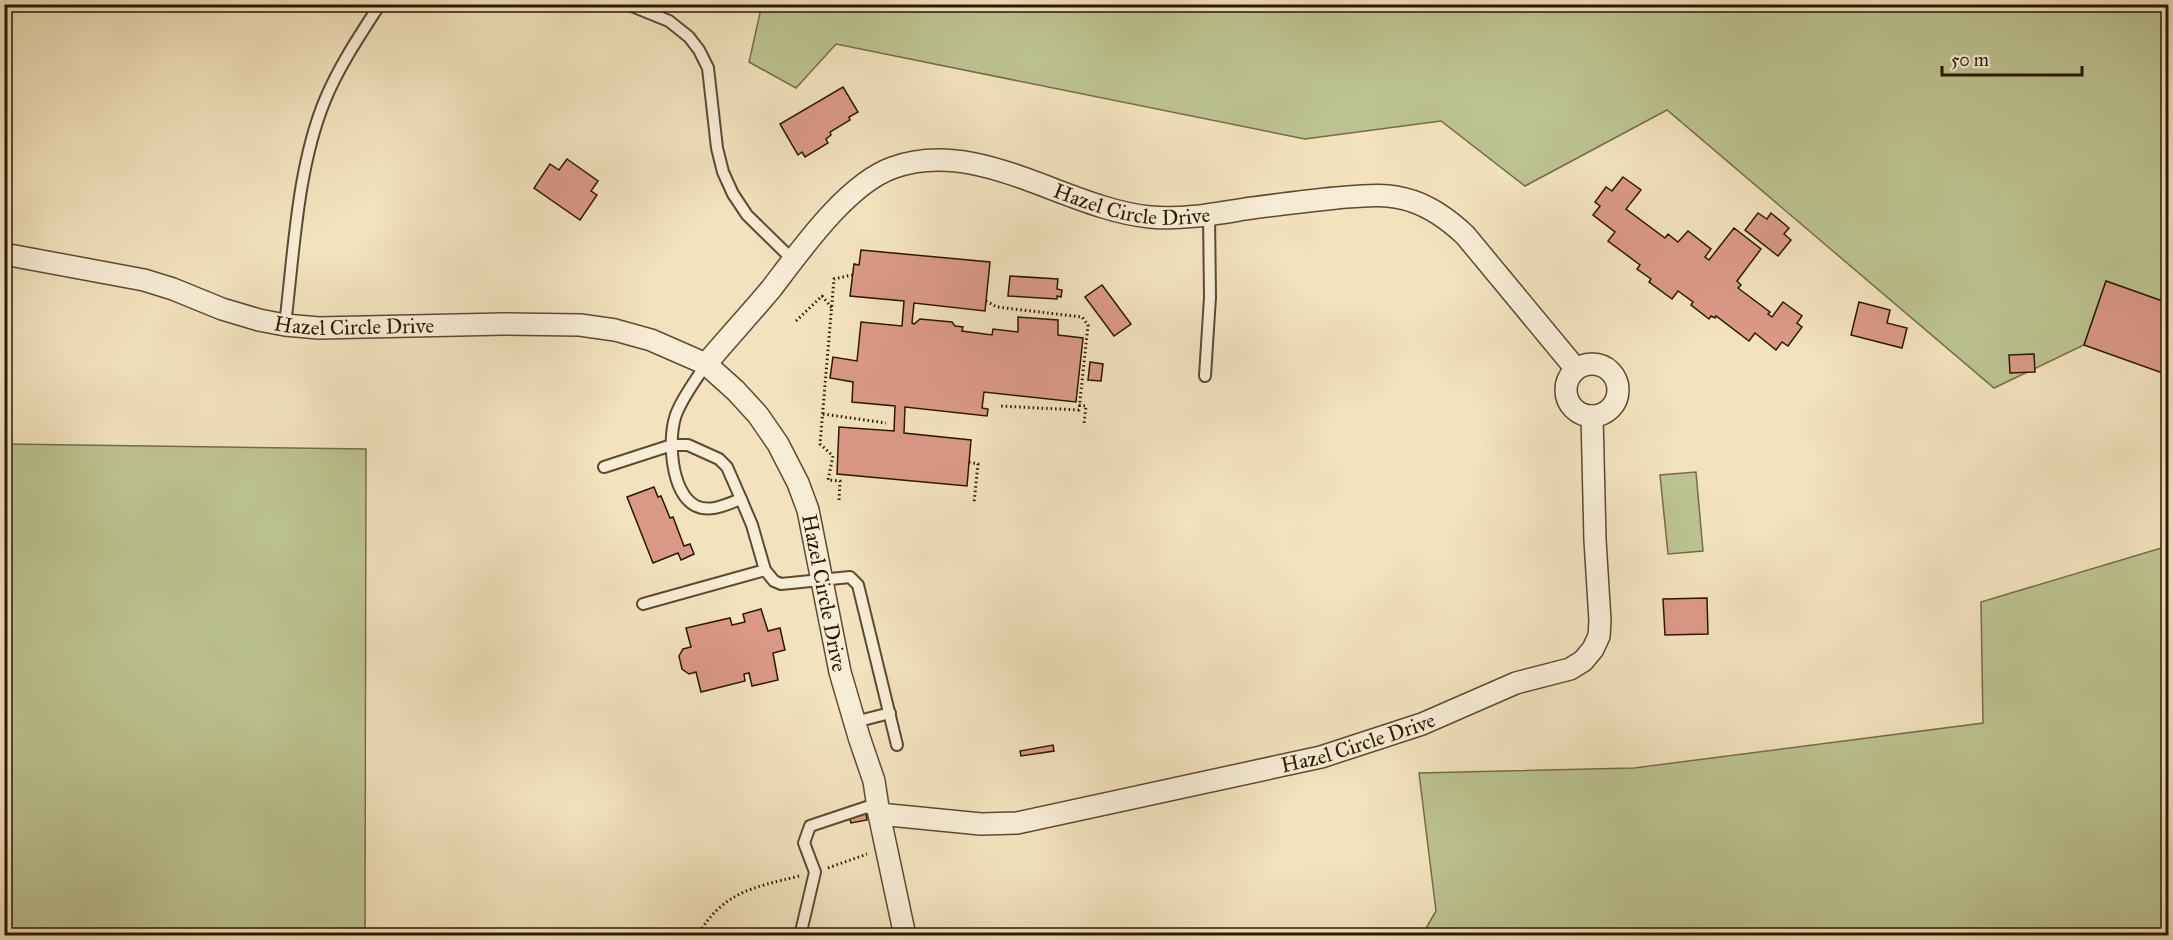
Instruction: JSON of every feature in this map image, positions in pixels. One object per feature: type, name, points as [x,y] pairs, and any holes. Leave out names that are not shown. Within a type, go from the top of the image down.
[{"type":"street","name":"Hazel Circle Drive","points":[[706,364],[858,187],[877,174],[893,167],[921,161],[948,160],[975,163],[1130,213],[1150,217],[1185,218],[1286,203],[1373,195],[1410,200],[1448,219],[1465,235],[1576,369]]},
{"type":"street","name":"Hazel Circle Drive","points":[[4,254],[144,280],[222,309],[285,325],[319,328],[504,324],[580,325],[615,330],[651,340],[706,364],[758,415],[778,444],[798,483],[808,510],[840,672],[874,781],[905,936]]},
{"type":"street","points":[[1593,363],[1609,369],[1618,384],[1618,393],[1612,407],[1600,415],[1592,416],[1577,411],[1568,399],[1567,382],[1576,369],[1593,363]]},
{"type":"street","name":"Hazel Circle Drive","points":[[879,814],[981,824],[1017,823],[1321,757],[1422,724],[1516,683],[1570,669],[1583,661],[1593,649],[1599,628],[1592,416]]},
{"type":"lane","points":[[285,325],[303,176],[315,129],[335,80],[355,42],[380,4]]},
{"type":"lane","points":[[627,4],[669,21],[689,37],[699,50],[708,68],[717,148],[723,172],[747,214],[793,260]]},
{"type":"lane","points":[[1205,376],[1210,297],[1209,214]]},
{"type":"lane","points":[[706,364],[677,412],[672,445],[674,469],[683,492],[696,506],[715,508],[741,499]]},
{"type":"lane","points":[[604,467],[672,445],[688,445],[719,459],[727,467],[752,525],[765,570],[774,581],[781,584],[850,577],[858,585],[897,745]]},
{"type":"lane","points":[[643,604],[765,570]]},
{"type":"lane","points":[[855,722],[890,713]]},
{"type":"lane","points":[[800,936],[815,872],[804,843],[810,826],[867,807],[879,814]]},
{"type":"path","points":[[839,500],[840,481],[828,480],[833,456],[820,444],[834,279],[852,275]]},
{"type":"path","points":[[796,321],[822,296],[832,308]]},
{"type":"path","points":[[986,301],[997,307],[1082,317],[1088,325],[1079,410],[999,406]]},
{"type":"path","points":[[1079,405],[1086,406],[1084,424]]},
{"type":"path","points":[[823,414],[886,423]]},
{"type":"path","points":[[969,462],[978,464],[974,503]]},
{"type":"path","points":[[697,936],[720,905],[736,895],[815,872],[886,847]]},
{"type":"green space","points":[[762,4],[2168,5],[2168,303],[2106,281],[2084,345],[1994,388],[1667,110],[1525,186],[1441,121],[1305,139],[836,44],[796,88],[749,62]]},
{"type":"green space","points":[[5,444],[366,449],[365,935],[5,935]]},
{"type":"green space","points":[[1696,472],[1703,551],[1668,554],[1660,475]]},
{"type":"green space","points":[[2168,546],[2168,935],[1422,935],[1436,911],[1419,773],[1634,768],[1983,723],[1981,602]]},
{"type":"building","points":[[843,87],[858,112],[849,117],[850,120],[830,132],[831,135],[826,139],[828,143],[805,157],[802,152],[798,155],[780,124]]},
{"type":"building","points":[[567,159],[598,181],[591,191],[597,195],[580,220],[534,188],[550,164],[559,170]]},
{"type":"building","points":[[1623,177],[1641,190],[1626,209],[1665,238],[1668,234],[1678,242],[1688,231],[1711,249],[1705,257],[1709,260],[1734,228],[1761,249],[1737,281],[1741,285],[1738,288],[1770,312],[1768,314],[1772,317],[1783,302],[1802,316],[1797,323],[1802,327],[1788,346],[1782,342],[1776,350],[1755,333],[1749,341],[1716,316],[1715,318],[1711,316],[1709,319],[1691,305],[1693,302],[1678,291],[1672,299],[1649,282],[1651,279],[1637,269],[1640,265],[1608,241],[1615,232],[1593,215],[1600,206],[1595,202],[1606,187],[1612,191]]},
{"type":"building","points":[[1758,213],[1767,219],[1771,213],[1789,228],[1784,234],[1791,240],[1778,256],[1745,230]]},
{"type":"building","points":[[861,250],[990,262],[985,311],[914,303],[912,323],[920,319],[952,322],[955,326],[963,327],[962,331],[992,335],[993,329],[1018,332],[1018,317],[1058,320],[1058,335],[1083,338],[1076,402],[984,392],[982,408],[988,409],[987,416],[905,407],[904,433],[971,440],[967,486],[837,474],[839,427],[894,431],[895,406],[852,402],[853,382],[830,378],[833,357],[857,361],[861,322],[902,326],[904,301],[850,296],[854,264],[859,265]]},
{"type":"building","points":[[1010,276],[1058,279],[1057,289],[1062,290],[1061,297],[1057,296],[1057,299],[1008,296]]},
{"type":"building","points":[[2106,281],[2168,303],[2168,375],[2084,345]]},
{"type":"building","points":[[1102,285],[1131,324],[1114,336],[1085,297]]},
{"type":"building","points":[[1859,302],[1890,310],[1887,323],[1907,328],[1902,348],[1851,335]]},
{"type":"building","points":[[2034,354],[2035,372],[2010,373],[2009,355]]},
{"type":"building","points":[[1090,362],[1103,364],[1101,381],[1088,380]]},
{"type":"building","points":[[654,487],[658,497],[661,496],[670,518],[673,517],[684,546],[690,544],[694,554],[681,560],[678,553],[653,563],[627,497]]},
{"type":"building","points":[[1707,598],[1708,634],[1665,635],[1663,599]]},
{"type":"building","points":[[761,609],[768,631],[780,628],[785,650],[773,653],[778,680],[752,686],[749,673],[744,674],[745,681],[701,692],[696,672],[689,674],[682,669],[679,656],[683,649],[691,647],[686,628],[730,618],[732,625],[745,622],[743,614]]},
{"type":"building","points":[[1053,745],[1054,751],[1021,756],[1020,751]]},
{"type":"building","points":[[866,813],[867,820],[851,823],[849,816]]}]
